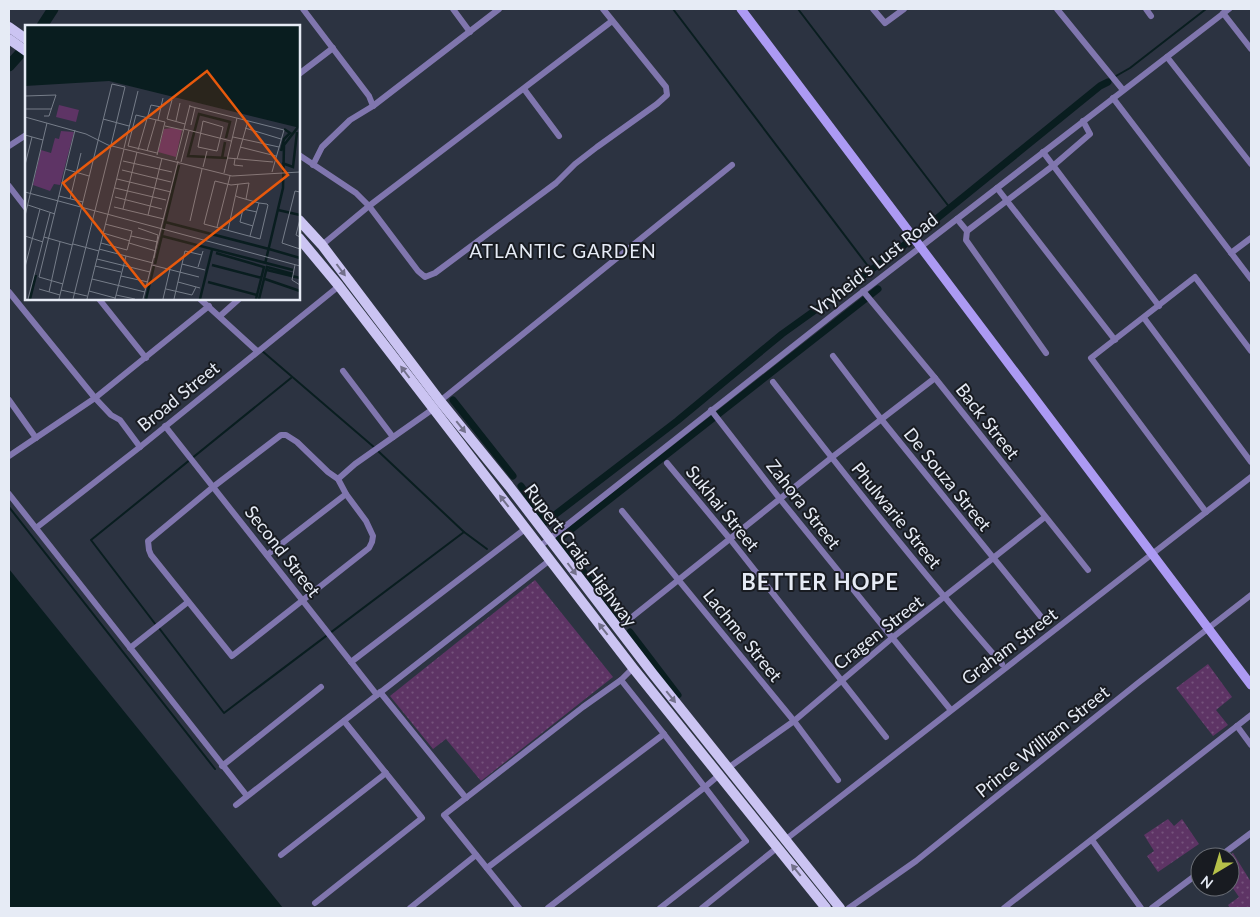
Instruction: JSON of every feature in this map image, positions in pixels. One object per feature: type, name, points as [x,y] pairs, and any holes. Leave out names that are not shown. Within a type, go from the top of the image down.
[{"type":"main road","points":[[741,9],[1251,685]]},
{"type":"main road","points":[[9,27],[25,50]]},
{"type":"main road","name":"Rupert Craig Highway","points":[[300,221],[322,245],[440,401],[728,768],[826,908]]},
{"type":"main road","name":"Rupert Craig Highway","points":[[300,239],[339,286],[525,529],[718,776],[840,908]]},
{"type":"street","points":[[303,9],[369,96],[374,106]]},
{"type":"street","points":[[453,9],[470,32]]},
{"type":"street","points":[[313,165],[330,138],[350,120],[374,106],[499,9]]},
{"type":"street","points":[[300,156],[356,193],[369,206],[418,271],[425,277],[436,273],[556,183],[576,164],[667,95],[666,87],[603,9]]},
{"type":"street","points":[[873,9],[885,23],[904,9]]},
{"type":"street","points":[[1057,9],[1123,90]]},
{"type":"street","points":[[1146,9],[1152,16]]},
{"type":"street","points":[[1226,11],[1251,49]]},
{"type":"street","name":"Vryheid's Lust Road","points":[[539,547],[864,292],[916,241],[957,219],[1226,11]]},
{"type":"street","points":[[322,245],[369,206],[612,22]]},
{"type":"street","points":[[300,73],[332,48]]},
{"type":"street","points":[[1167,56],[1251,164]]},
{"type":"street","points":[[524,89],[559,136]]},
{"type":"street","points":[[1113,98],[1251,279]]},
{"type":"street","points":[[1046,353],[966,240],[967,231],[1054,165],[1090,134],[1083,121]]},
{"type":"street","points":[[9,146],[25,136]]},
{"type":"street","points":[[1043,152],[1159,306]]},
{"type":"street","points":[[440,401],[732,165]]},
{"type":"street","points":[[9,186],[25,207]]},
{"type":"street","points":[[997,188],[1115,340]]},
{"type":"street","points":[[957,219],[967,231]]},
{"type":"street","points":[[1231,253],[1251,238]]},
{"type":"street","points":[[1206,512],[1091,358],[1195,277],[1251,351]]},
{"type":"street","name":"Broad Street","points":[[36,528],[140,447],[339,286]]},
{"type":"street","points":[[9,292],[95,398],[111,415],[120,420],[140,447]]},
{"type":"street","name":"Back Street","points":[[864,292],[1088,570]]},
{"type":"street","points":[[100,300],[146,358]]},
{"type":"street","points":[[201,300],[257,351]]},
{"type":"street","points":[[220,316],[238,300]]},
{"type":"street","points":[[9,456],[95,398],[209,306]]},
{"type":"street","points":[[1144,318],[1251,462]]},
{"type":"street","name":"De Souza Street","points":[[833,356],[881,419],[1042,618]]},
{"type":"street","points":[[343,371],[393,437]]},
{"type":"street","points":[[618,628],[831,458],[935,378]]},
{"type":"street","name":"Phulwarie Street","points":[[773,382],[831,458],[944,598],[1002,664]]},
{"type":"street","points":[[9,400],[36,438]]},
{"type":"street","points":[[338,479],[381,445],[433,409]]},
{"type":"street","name":"Zahora Street","points":[[712,411],[780,499],[950,709]]},
{"type":"street","name":"Second Street","points":[[165,426],[351,662],[466,798]]},
{"type":"street","points":[[281,435],[286,435],[298,442],[328,472],[338,479],[346,494],[366,521],[372,536],[369,548],[232,656],[151,555],[148,541],[213,486],[281,435]]},
{"type":"street","name":"Sukhai Street","points":[[667,462],[886,738]]},
{"type":"street","name":"Graham Street","points":[[702,908],[950,709],[1251,477]]},
{"type":"street","points":[[9,494],[247,796]]},
{"type":"street","points":[[267,555],[346,494]]},
{"type":"street","name":"Lachme Street","points":[[622,511],[794,721],[838,780]]},
{"type":"street","name":"Cragen Street","points":[[728,768],[794,721],[892,638],[1045,517]]},
{"type":"street","points":[[351,662],[525,529]]},
{"type":"street","points":[[236,805],[550,560]]},
{"type":"street","name":"Prince William Street","points":[[849,908],[916,861],[1251,595]]},
{"type":"street","points":[[130,648],[188,602]]},
{"type":"street","points":[[519,908],[444,815],[583,707],[621,680],[633,668]]},
{"type":"street","points":[[621,680],[746,841],[660,908]]},
{"type":"street","points":[[222,766],[321,687]]},
{"type":"street","points":[[1004,908],[1251,714]]},
{"type":"street","points":[[315,904],[422,818],[344,721]]},
{"type":"street","points":[[1237,726],[1251,745]]},
{"type":"street","points":[[486,868],[664,734]]},
{"type":"street","points":[[281,855],[386,773]]},
{"type":"street","points":[[548,908],[705,788],[718,776]]},
{"type":"street","points":[[1232,847],[1251,833]]},
{"type":"street","points":[[1092,840],[1141,908]]},
{"type":"street","points":[[410,908],[476,854]]},
{"type":"street","points":[[1152,908],[1190,880]]},
{"type":"shaded area","points":[[9,569],[283,908],[9,908]]},
{"type":"shaded area","points":[[535,580],[613,677],[481,781],[446,739],[433,749],[390,696]]},
{"type":"shaded area","points":[[1208,664],[1232,697],[1216,710],[1228,725],[1213,736],[1176,688]]},
{"type":"shaded area","points":[[1168,819],[1174,826],[1182,819],[1199,844],[1190,847],[1190,850],[1158,872],[1147,856],[1154,851],[1144,835]]},
{"type":"shaded area","points":[[1240,864],[1251,882],[1251,906],[1249,908],[1230,908],[1228,905],[1240,897]]},
{"type":"waterway","points":[[43,25],[53,9]]},
{"type":"waterway","points":[[673,9],[871,270]]},
{"type":"waterway","points":[[798,9],[950,208]]},
{"type":"waterway","points":[[1116,76],[1130,68],[1206,9]]},
{"type":"waterway","points":[[9,66],[25,48]]},
{"type":"waterway","points":[[552,517],[677,421],[782,334],[892,255],[1100,86],[1108,82]]},
{"type":"waterway","points":[[620,620],[559,539],[878,289]]},
{"type":"waterway","points":[[261,350],[375,448]]},
{"type":"waterway","points":[[156,625],[91,540],[291,378]]},
{"type":"waterway","points":[[453,400],[513,476]]},
{"type":"waterway","points":[[159,628],[224,713],[464,532],[378,451]]},
{"type":"waterway","points":[[521,486],[546,522]]},
{"type":"waterway","points":[[9,507],[215,769]]},
{"type":"waterway","points":[[464,532],[487,549]]},
{"type":"waterway","points":[[630,632],[678,695]]},
{"type":"district","name":"ATLANTIC GARDEN","points":[[563,250]]},
{"type":"district","name":"BETTER HOPE","points":[[820,581]]}]
